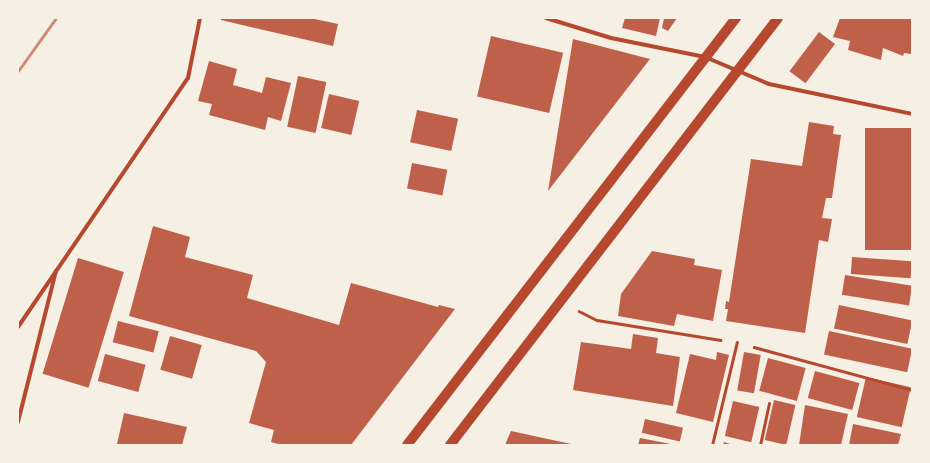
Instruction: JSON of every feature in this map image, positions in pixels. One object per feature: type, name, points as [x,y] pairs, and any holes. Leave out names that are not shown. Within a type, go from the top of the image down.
[{"type":"main road","points":[[407,445],[736,18]]},
{"type":"main road","points":[[450,445],[778,18]]},
{"type":"street","points":[[18,327],[188,78],[200,18]]},
{"type":"street","points":[[546,18],[611,38],[706,57],[769,84],[912,114]]},
{"type":"street","points":[[18,422],[58,267]]},
{"type":"lane","points":[[712,445],[737,342]]},
{"type":"lane","points":[[760,445],[769,403]]},
{"type":"building","points":[[221,18],[310,18],[338,24],[333,46],[221,20]]},
{"type":"building","points":[[625,18],[660,18],[656,36],[622,28]]},
{"type":"building","points":[[664,18],[677,18],[668,31],[662,28]]},
{"type":"building","points":[[840,18],[911,18],[911,54],[904,53],[903,56],[883,48],[881,60],[848,50],[850,41],[833,37]]},
{"type":"building","points":[[819,32],[835,44],[805,83],[790,71]]},
{"type":"building","points":[[491,36],[563,53],[549,113],[477,96]]},
{"type":"building","points":[[573,39],[650,59],[548,191]]},
{"type":"building","points":[[209,61],[237,69],[233,85],[262,93],[266,77],[291,83],[281,121],[268,117],[265,130],[209,115],[212,104],[198,101]]},
{"type":"building","points":[[298,76],[326,82],[316,133],[287,127]]},
{"type":"building","points":[[329,94],[359,101],[351,135],[321,128]]},
{"type":"building","points":[[417,110],[458,119],[451,151],[410,142]]},
{"type":"building","points":[[809,122],[834,126],[833,134],[841,135],[832,198],[826,198],[822,218],[832,219],[828,242],[819,240],[805,333],[726,321],[728,309],[725,309],[726,301],[729,302],[751,159],[802,166]]},
{"type":"building","points":[[865,128],[912,128],[912,250],[865,250]]},
{"type":"building","points":[[412,163],[447,170],[442,195],[407,189]]},
{"type":"building","points":[[153,226],[190,237],[185,257],[253,275],[247,298],[339,325],[351,283],[438,307],[439,305],[455,309],[351,445],[282,445],[271,442],[274,430],[249,423],[266,362],[256,351],[129,316]]},
{"type":"building","points":[[652,251],[695,259],[694,265],[722,270],[713,321],[677,314],[674,326],[618,316],[621,294]]},
{"type":"building","points":[[852,257],[912,261],[911,278],[851,274]]},
{"type":"building","points":[[78,258],[124,272],[89,388],[43,374]]},
{"type":"building","points":[[845,275],[912,286],[909,305],[842,295]]},
{"type":"building","points":[[839,305],[912,321],[907,344],[834,328]]},
{"type":"building","points":[[118,321],[159,331],[153,353],[113,342]]},
{"type":"building","points":[[829,331],[912,349],[907,372],[824,354]]},
{"type":"building","points":[[633,334],[658,338],[656,353],[680,357],[673,406],[573,390],[581,342],[631,349]]},
{"type":"building","points":[[170,336],[202,345],[192,379],[160,370]]},
{"type":"building","points":[[717,352],[729,355],[713,422],[676,413],[690,354],[716,360]]},
{"type":"building","points":[[744,352],[761,355],[754,393],[737,390]]},
{"type":"building","points":[[105,354],[146,365],[138,392],[98,381]]},
{"type":"building","points":[[768,358],[806,368],[797,401],[759,391]]},
{"type":"building","points":[[815,371],[859,383],[852,410],[808,398]]},
{"type":"building","points":[[866,377],[911,387],[902,427],[857,417]]},
{"type":"building","points":[[774,400],[795,405],[786,445],[765,440]]},
{"type":"building","points":[[733,401],[759,407],[751,442],[725,436]]},
{"type":"building","points":[[805,405],[848,414],[841,445],[799,445]]},
{"type":"building","points":[[124,413],[187,427],[182,445],[117,444]]},
{"type":"building","points":[[645,419],[683,428],[680,441],[642,433]]},
{"type":"building","points":[[853,424],[901,434],[898,445],[849,445]]},
{"type":"building","points":[[511,431],[571,444],[571,445],[505,445]]},
{"type":"building","points":[[640,438],[671,444],[671,445],[638,445]]},
{"type":"building","points":[[724,442],[733,445],[723,445]]},
{"type":"railway","points":[[18,71],[56,18]]}]
